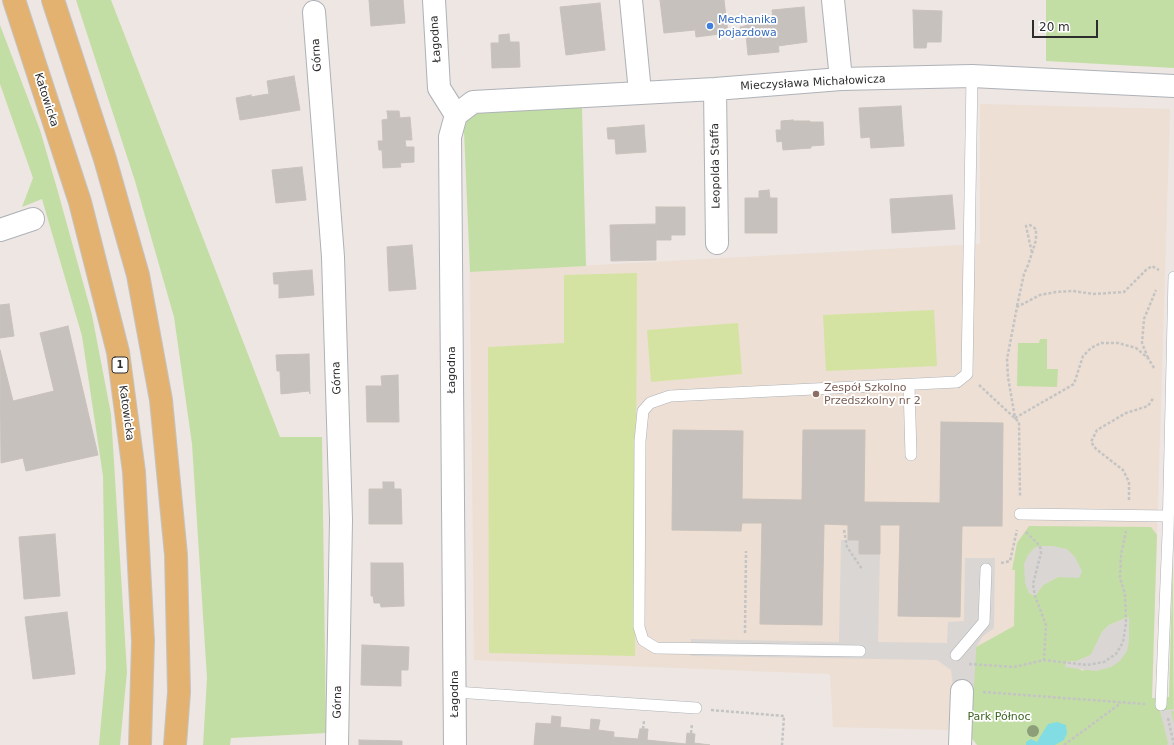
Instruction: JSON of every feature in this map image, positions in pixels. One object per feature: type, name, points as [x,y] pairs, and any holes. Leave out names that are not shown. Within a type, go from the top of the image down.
[{"type":"main road","name":"Katowicka","points":[[14,0],[80,202],[118,352],[134,472],[136,503],[143,641],[140,745]]},
{"type":"main road","points":[[53,0],[104,159],[138,275],[161,400],[176,555],[179,692],[175,745]]},
{"type":"street","name":"Łagodna","points":[[434,0],[439,88],[456,115],[450,138],[455,745]]},
{"type":"street","points":[[631,0],[640,92]]},
{"type":"street","points":[[833,0],[840,79]]},
{"type":"street","name":"Górna","points":[[314,12],[333,257],[341,512],[337,745]]},
{"type":"street","name":"Mieczysława Michałowicza","points":[[456,115],[473,102],[716,89],[840,79],[972,76],[1174,86]]},
{"type":"street","name":"Leopolda Staffa","points":[[716,89],[717,243]]},
{"type":"street","points":[[0,230],[33,219]]},
{"type":"street","points":[[960,745],[962,691]]},
{"type":"lane","points":[[860,651],[656,648],[643,640],[639,627],[640,441],[643,411],[650,403],[670,396],[957,382],[967,374],[972,76]]},
{"type":"lane","points":[[1161,705],[1168,516],[1174,277]]},
{"type":"lane","points":[[909,385],[911,455]]},
{"type":"lane","points":[[1019,519],[1129,515],[1168,516]]},
{"type":"lane","points":[[960,659],[984,622],[986,568]]},
{"type":"lane","points":[[455,692],[696,708]]},
{"type":"path","points":[[1015,418],[1008,377],[1007,359],[1024,274],[1032,253],[1036,240],[1036,229],[1030,225],[1026,226],[1032,253]]},
{"type":"path","points":[[1017,307],[1040,295],[1056,292],[1073,290],[1094,294],[1124,292],[1152,266],[1160,270],[1158,278]]},
{"type":"path","points":[[1157,285],[1144,319],[1142,342],[1148,358],[1157,372]]},
{"type":"path","points":[[1015,418],[1074,384],[1083,356],[1091,348],[1101,343],[1118,343],[1136,348],[1148,358]]},
{"type":"path","points":[[967,374],[1019,422],[1019,519],[1010,561],[986,568]]},
{"type":"path","points":[[960,659],[1014,667],[1044,660],[1087,665],[1104,662],[1116,654],[1123,642],[1126,623],[1125,594],[1120,578],[1121,555],[1129,515],[1128,482],[1123,470],[1096,449],[1091,442],[1097,430],[1126,413],[1148,406],[1156,393]]},
{"type":"path","points":[[1019,519],[1040,546],[1041,553],[1033,584],[1035,596],[1046,625],[1044,660]]},
{"type":"path","points":[[844,530],[847,547],[862,569]]},
{"type":"path","points":[[745,649],[746,551]]},
{"type":"path","points":[[962,691],[1161,705]]},
{"type":"path","points":[[1064,745],[1121,703]]},
{"type":"path","points":[[696,708],[784,716],[782,745]]},
{"type":"path","points":[[1168,717],[1174,745]]},
{"type":"shaded area","name":"Zespół Szkolno Przedszkolny nr 2","points":[[980,104],[1170,109],[1152,698],[951,686],[949,730],[833,727],[830,674],[474,660],[470,272],[980,244]]},
{"type":"shaded area","points":[[841,540],[859,540],[880,554],[878,642],[947,643],[948,622],[964,621],[965,558],[995,558],[994,628],[983,636],[976,647],[974,687],[953,686],[951,670],[937,660],[691,656],[691,639],[839,642]]},
{"type":"shaded area","points":[[1040,546],[1052,546],[1067,549],[1075,557],[1082,571],[1079,578],[1058,577],[1043,585],[1035,596],[1029,593],[1025,583],[1024,564],[1028,555],[1034,548]]},
{"type":"shaded area","points":[[1129,617],[1129,641],[1127,651],[1120,661],[1111,667],[1096,671],[1065,667],[1066,662],[1077,661],[1091,655],[1102,632],[1109,625]]},
{"type":"shaded area","points":[[1174,709],[1174,711],[1171,711],[1174,724],[1174,745],[1167,745],[1168,743],[1160,711]]},
{"type":"green space","points":[[76,0],[111,0],[280,437],[322,437],[326,733],[231,738],[230,745],[203,745],[207,678],[192,444],[174,317],[135,181]]},
{"type":"green space","points":[[1046,0],[1174,0],[1174,68],[1046,61]]},
{"type":"green space","points":[[0,25],[40,130],[58,192],[92,315],[111,414],[127,672],[120,745],[99,745],[106,668],[103,476],[82,336],[42,199],[22,207],[33,178],[0,84]]},
{"type":"green space","points":[[582,107],[586,266],[470,272],[464,131],[467,120],[480,111]]},
{"type":"green space","points":[[637,273],[635,656],[489,653],[488,347],[564,343],[564,275]]},
{"type":"green space","points":[[934,310],[937,366],[826,371],[823,315]]},
{"type":"green space","points":[[738,323],[742,374],[651,382],[647,330]]},
{"type":"green space","points":[[1040,339],[1047,339],[1047,369],[1058,369],[1057,387],[1017,386],[1018,343],[1039,343]]},
{"type":"green space","name":"Park Północ","points":[[1029,526],[1151,527],[1157,535],[1152,698],[1169,697],[1173,549],[1174,745],[977,745],[970,736],[976,647],[1014,626],[1015,570],[1012,570],[1017,543]],"holes":[[[1075,557],[1058,577],[1043,585],[1035,596],[1029,593]],[[1126,618],[1083,671],[1066,662],[1077,661],[1091,655],[1102,632],[1109,625]]]},
{"type":"water","points":[[1057,722],[1066,725],[1067,733],[1064,740],[1055,745],[1026,745],[1026,742],[1031,739],[1037,742],[1048,724]]},
{"type":"building","points":[[369,0],[403,0],[405,23],[371,26]]},
{"type":"building","points":[[660,0],[692,0],[695,30],[664,33]]},
{"type":"building","points":[[692,0],[724,0],[728,33],[696,37]]},
{"type":"building","points":[[600,3],[605,50],[566,55],[560,7]]},
{"type":"building","points":[[804,7],[807,42],[778,46],[776,22],[773,22],[772,10]]},
{"type":"building","points":[[913,10],[942,11],[941,42],[927,42],[926,48],[914,48]]},
{"type":"building","points":[[776,22],[779,52],[748,55],[746,35],[741,36],[740,27],[745,25]]},
{"type":"building","points":[[509,34],[510,42],[519,42],[520,67],[492,68],[491,43],[499,43],[499,35]]},
{"type":"building","points":[[294,76],[300,110],[265,116],[262,95],[269,94],[267,81]]},
{"type":"building","points":[[251,95],[251,97],[262,95],[265,116],[240,120],[236,98]]},
{"type":"building","points":[[901,106],[904,146],[871,148],[870,137],[861,138],[859,108]]},
{"type":"building","points":[[387,111],[399,111],[400,118],[410,117],[412,140],[405,140],[406,147],[414,147],[414,162],[400,163],[401,167],[383,168],[382,150],[379,150],[378,141],[383,141],[382,120],[388,119]]},
{"type":"building","points":[[793,120],[823,122],[824,145],[811,146],[811,148],[783,150],[782,141],[777,142],[776,130],[781,130],[781,121]]},
{"type":"building","points":[[644,125],[646,152],[616,154],[615,139],[608,139],[607,128]]},
{"type":"building","points":[[302,167],[306,200],[276,203],[272,170]]},
{"type":"building","points":[[769,190],[770,198],[777,198],[777,233],[745,233],[745,198],[759,198],[759,191]]},
{"type":"building","points":[[952,195],[955,229],[892,233],[890,199]]},
{"type":"building","points":[[656,207],[685,207],[685,235],[671,235],[671,240],[656,240]]},
{"type":"building","points":[[656,224],[656,260],[611,261],[610,225]]},
{"type":"building","points":[[412,245],[416,289],[389,291],[387,247]]},
{"type":"building","points":[[312,270],[314,295],[279,298],[279,284],[274,284],[273,273]]},
{"type":"building","points":[[9,304],[14,336],[0,338],[0,305]]},
{"type":"building","points":[[68,326],[98,455],[26,471],[23,458],[1,463],[0,350],[13,401],[54,391],[40,333]]},
{"type":"building","points":[[309,354],[310,394],[309,391],[281,394],[280,371],[277,371],[276,355]]},
{"type":"building","points":[[398,375],[399,422],[367,422],[366,386],[382,386],[381,376]]},
{"type":"building","points":[[941,422],[1003,423],[1002,526],[962,526],[960,617],[898,616],[900,525],[880,525],[880,554],[859,554],[859,540],[848,540],[848,525],[824,524],[822,625],[760,624],[762,523],[742,523],[741,531],[672,530],[673,430],[743,431],[742,499],[802,500],[803,430],[865,430],[864,502],[940,503]]},
{"type":"building","points":[[383,482],[394,482],[394,489],[401,489],[402,524],[369,524],[369,489],[383,489]]},
{"type":"building","points":[[55,534],[60,596],[24,599],[19,537]]},
{"type":"building","points":[[371,563],[403,563],[404,606],[381,607],[380,603],[374,603],[373,596],[371,596]]},
{"type":"building","points":[[67,612],[75,674],[33,679],[25,617]]},
{"type":"building","points":[[362,645],[409,647],[408,670],[401,670],[401,686],[361,685]]},
{"type":"building","points":[[552,716],[561,717],[560,727],[590,730],[591,719],[600,720],[598,730],[614,732],[613,745],[534,745],[536,723],[551,724]]},
{"type":"building","points":[[640,729],[648,729],[647,740],[686,744],[687,733],[695,734],[694,743],[710,745],[613,745],[613,737],[638,739]]},
{"type":"building","points":[[359,740],[402,741],[402,745],[359,745]]},
{"type":"place","name":"Mechanika pojazdowa","points":[[710,26]]},
{"type":"place","name":"Zespół Szkolno Przedszkolny nr 2","points":[[816,394]]}]
